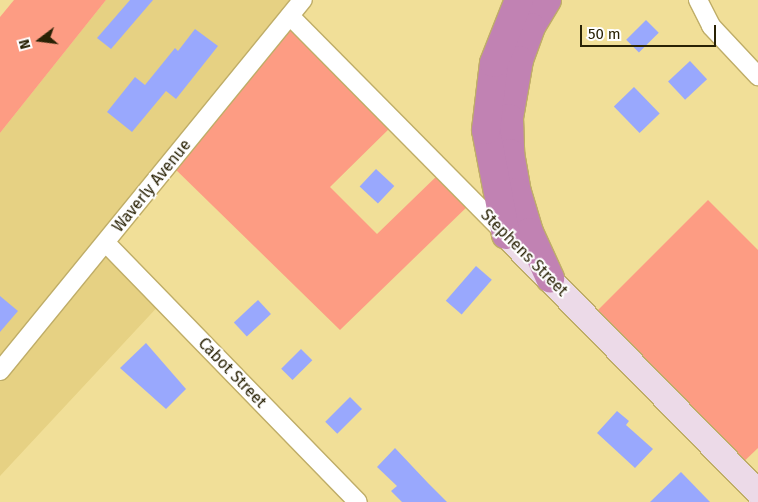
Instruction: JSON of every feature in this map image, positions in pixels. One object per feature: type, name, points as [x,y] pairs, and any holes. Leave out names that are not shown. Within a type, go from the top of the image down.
[{"type":"highway","points":[[506,234],[486,130],[494,63],[519,0]]},
{"type":"highway","points":[[547,0],[531,27],[518,60],[509,118],[510,153],[517,192],[529,232],[550,278]]},
{"type":"street","name":"Waverly Avenue","points":[[0,371],[303,0]]},
{"type":"street","points":[[698,0],[712,26],[758,76]]},
{"type":"street","name":"Stephens Street","points":[[290,16],[550,278],[758,492]]},
{"type":"street","name":"Cabot Street","points":[[106,243],[358,502]]},
{"type":"shaded area","points":[[14,0],[106,0],[0,133],[0,17]]},
{"type":"shaded area","points":[[106,0],[303,0],[107,243],[163,301],[0,476],[0,133]]},
{"type":"shaded area","points":[[290,16],[396,122],[330,187],[377,234],[442,171],[472,202],[340,330],[170,164]]},
{"type":"shaded area","points":[[708,200],[758,250],[758,448],[736,469],[590,318]]},
{"type":"building","points":[[130,0],[153,0],[111,49],[97,38]]},
{"type":"building","points":[[646,20],[659,33],[639,53],[626,40]]},
{"type":"building","points":[[195,29],[218,46],[176,99],[166,91],[132,132],[107,112],[135,77],[145,85],[175,48],[178,51]]},
{"type":"building","points":[[690,61],[707,79],[685,100],[668,81]]},
{"type":"building","points":[[634,87],[660,114],[640,133],[614,106]]},
{"type":"building","points":[[376,169],[394,186],[378,204],[360,187]]},
{"type":"building","points":[[476,266],[492,280],[462,314],[446,301]]},
{"type":"building","points":[[0,296],[18,311],[0,332]]},
{"type":"building","points":[[258,300],[271,314],[247,336],[234,323]]},
{"type":"building","points":[[146,343],[186,389],[166,409],[120,368]]},
{"type":"building","points":[[301,349],[312,360],[293,380],[281,369]]},
{"type":"building","points":[[350,397],[362,409],[337,434],[325,422]]},
{"type":"building","points":[[617,411],[629,421],[626,425],[653,449],[635,468],[597,433]]},
{"type":"building","points":[[395,448],[447,502],[402,502],[391,491],[397,486],[377,467]]},
{"type":"building","points":[[681,472],[710,502],[650,502]]}]
